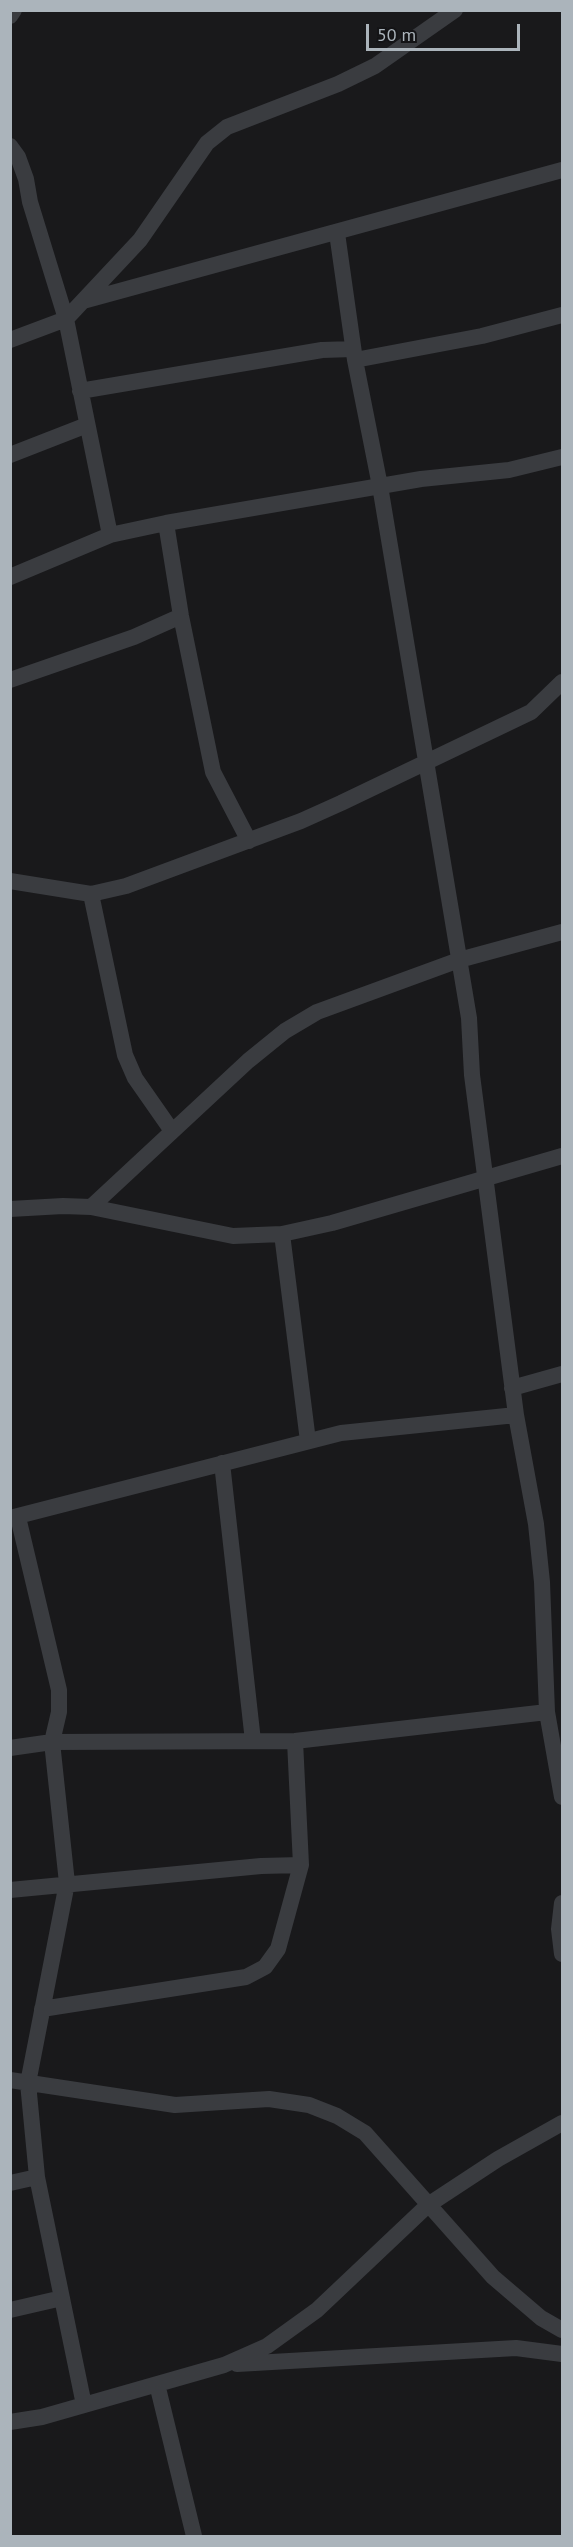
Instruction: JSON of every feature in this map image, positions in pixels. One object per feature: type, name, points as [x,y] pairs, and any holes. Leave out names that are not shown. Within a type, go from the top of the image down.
[{"type":"street","points":[[10,16],[14,10]]},
{"type":"street","points":[[10,340],[66,319],[158,217],[207,143],[227,127],[338,84],[375,66],[455,10]]},
{"type":"street","points":[[10,146],[18,157],[26,180],[30,202],[66,319],[110,535]]},
{"type":"street","points":[[82,301],[562,170]]},
{"type":"street","points":[[337,233],[354,354],[380,486],[469,1018],[472,1076],[512,1388],[536,1524],[547,1712],[562,1797]]},
{"type":"street","points":[[80,391],[322,350],[354,354],[482,336],[562,315]]},
{"type":"street","points":[[10,455],[87,425]]},
{"type":"street","points":[[10,577],[110,535],[166,523],[421,479],[509,470],[562,457]]},
{"type":"street","points":[[166,523],[181,616],[213,772],[249,841]]},
{"type":"street","points":[[10,680],[134,636],[181,616]]},
{"type":"street","points":[[10,881],[91,894],[126,886],[301,821],[531,712],[562,682]]},
{"type":"street","points":[[91,894],[125,1055],[135,1078],[172,1131]]},
{"type":"street","points":[[91,1207],[248,1061],[293,1026],[317,1012],[459,960],[562,932]]},
{"type":"street","points":[[10,1209],[91,1207],[233,1236],[282,1234],[332,1223],[486,1176],[562,1156]]},
{"type":"street","points":[[282,1234],[308,1441]]},
{"type":"street","points":[[512,1388],[562,1374]]},
{"type":"street","points":[[84,2405],[37,2177],[28,2083],[67,1883],[52,1742],[59,1712],[59,1689],[14,1518],[341,1433],[516,1415]]},
{"type":"street","points":[[222,1463],[253,1741]]},
{"type":"street","points":[[10,1748],[52,1742],[295,1741],[547,1712]]},
{"type":"street","points":[[42,2009],[246,1977],[265,1967],[278,1949],[301,1865],[295,1741]]},
{"type":"street","points":[[10,1890],[261,1866],[301,1865]]},
{"type":"street","points":[[562,1903],[559,1929],[562,1954]]},
{"type":"street","points":[[10,2080],[175,2105],[269,2099],[309,2105],[337,2116],[365,2133],[493,2277],[541,2318],[562,2330]]},
{"type":"street","points":[[10,2422],[84,2405],[224,2365],[267,2346],[317,2310],[428,2205],[498,2159],[562,2123]]},
{"type":"street","points":[[10,2183],[37,2177]]},
{"type":"street","points":[[10,2310],[62,2298]]},
{"type":"street","points":[[224,2365],[516,2348],[562,2354]]},
{"type":"street","points":[[157,2384],[194,2536]]}]
